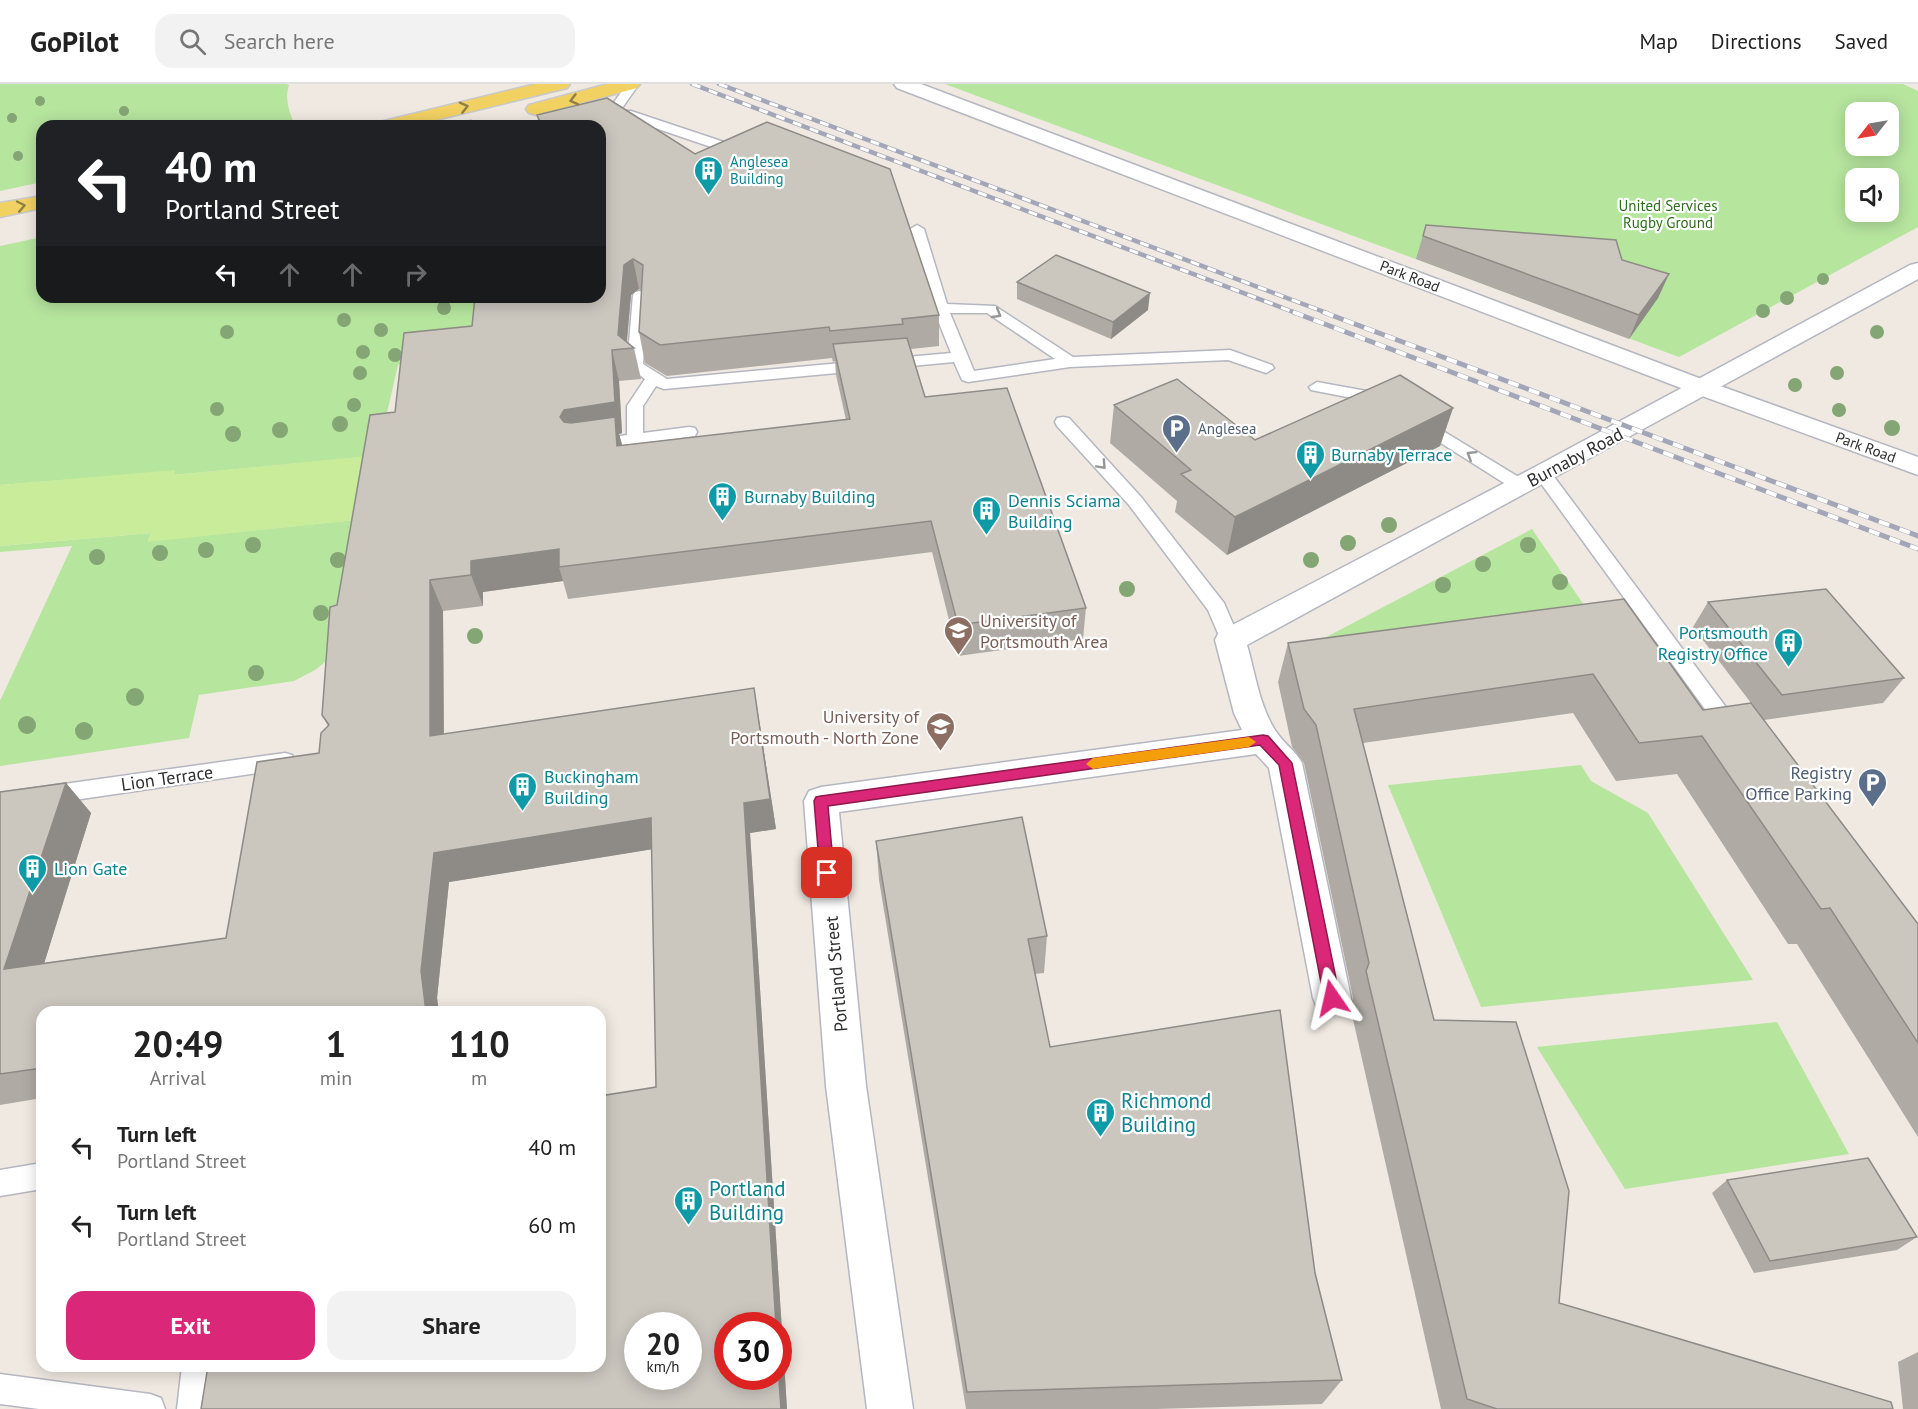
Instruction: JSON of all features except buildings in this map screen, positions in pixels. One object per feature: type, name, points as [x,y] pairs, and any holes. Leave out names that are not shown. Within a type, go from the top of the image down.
[{"type":"main road","points":[[412,120],[560,84]]},
{"type":"main road","points":[[517,114],[632,84]]},
{"type":"main road","points":[[0,210],[36,203]]},
{"type":"main road","points":[[0,231],[36,223]]},
{"type":"street","name":"Park Road","points":[[904,84],[1703,388],[1918,465]]},
{"type":"street","name":"Burnaby Road","points":[[1230,640],[1532,480],[1918,270]]},
{"type":"street","points":[[1230,640],[1250,713],[1263,740],[1285,763],[1332,998]]},
{"type":"street","name":"Portland Street","points":[[891,1409],[846,1086],[821,801],[1263,740]]},
{"type":"lane","points":[[611,115],[632,84]]},
{"type":"lane","points":[[627,114],[664,140]]},
{"type":"lane","points":[[579,120],[627,114],[725,147],[717,160],[700,160]]},
{"type":"lane","points":[[917,228],[940,308],[968,376],[1070,362],[1230,355],[1266,368]]},
{"type":"lane","points":[[640,295],[635,366],[664,384],[960,357]]},
{"type":"lane","points":[[940,308],[990,309],[1070,362]]},
{"type":"lane","points":[[635,439],[635,406],[654,378]]},
{"type":"lane","points":[[1317,387],[1382,398],[1532,480],[1741,743]]},
{"type":"lane","points":[[1063,422],[1135,501],[1217,608],[1230,640]]},
{"type":"lane","points":[[579,447],[689,432]]},
{"type":"lane","name":"Lion Terrace","points":[[0,802],[309,758]]},
{"type":"lane","points":[[0,1183],[36,1177]]},
{"type":"lane","points":[[192,1409],[196,1372]]},
{"type":"lane","points":[[0,1389],[150,1409]]},
{"type":"green space","points":[[0,84],[289,85],[287,101],[293,120],[36,120],[36,183],[0,191]]},
{"type":"green space","name":"United Services Rugby Ground","points":[[945,84],[1903,84],[1918,91],[1918,227],[1679,357]]},
{"type":"green space","points":[[36,238],[36,303],[475,303],[473,331],[398,365],[377,456],[173,475],[175,471],[0,485],[0,246]]},
{"type":"green space","points":[[368,456],[355,520],[148,542],[151,533],[0,546],[0,485],[175,470],[174,475]]},
{"type":"green space","points":[[355,520],[331,652],[324,663],[315,670],[294,681],[199,695],[189,738],[0,766],[0,701],[72,546],[0,552],[0,546],[151,533],[148,541]]},
{"type":"green space","points":[[1532,529],[1586,608],[1313,644]]},
{"type":"green space","points":[[1581,765],[1591,781],[1648,813],[1753,980],[1481,1007],[1388,785]]},
{"type":"green space","points":[[1777,1022],[1849,1154],[1625,1189],[1537,1047]]},
{"type":"railway","points":[[692,84],[1296,313]]},
{"type":"railway","points":[[719,84],[1327,313]]},
{"type":"railway","points":[[1293,312],[1918,549]]},
{"type":"railway","points":[[1323,312],[1918,536]]},
{"type":"slow traffic","points":[[1093,764],[1249,742]]},
{"type":"place","name":"Anglesea Building","points":[[709,196]]},
{"type":"place","name":"Anglesea","points":[[1177,454]]},
{"type":"place","name":"Burnaby Terrace","points":[[1310,480]]},
{"type":"place","name":"Burnaby Building","points":[[723,522]]},
{"type":"place","name":"Dennis Sciama Building","points":[[987,536]]},
{"type":"place","name":"University of Portsmouth Area","points":[[959,656]]},
{"type":"place","name":"Portsmouth Registry Office","points":[[1789,668]]},
{"type":"place","name":"University of Portsmouth - North Zone","points":[[940,752]]},
{"type":"place","name":"Registry Office Parking","points":[[1873,808]]},
{"type":"place","name":"Buckingham Building","points":[[523,812]]},
{"type":"place","name":"Lion Gate","points":[[33,894]]},
{"type":"place","name":"Richmond Building","points":[[1100,1138]]},
{"type":"place","name":"Portland Building","points":[[688,1226]]},
{"type":"route","points":[[827,873],[821,801],[1263,740],[1285,763],[1332,998]]}]
